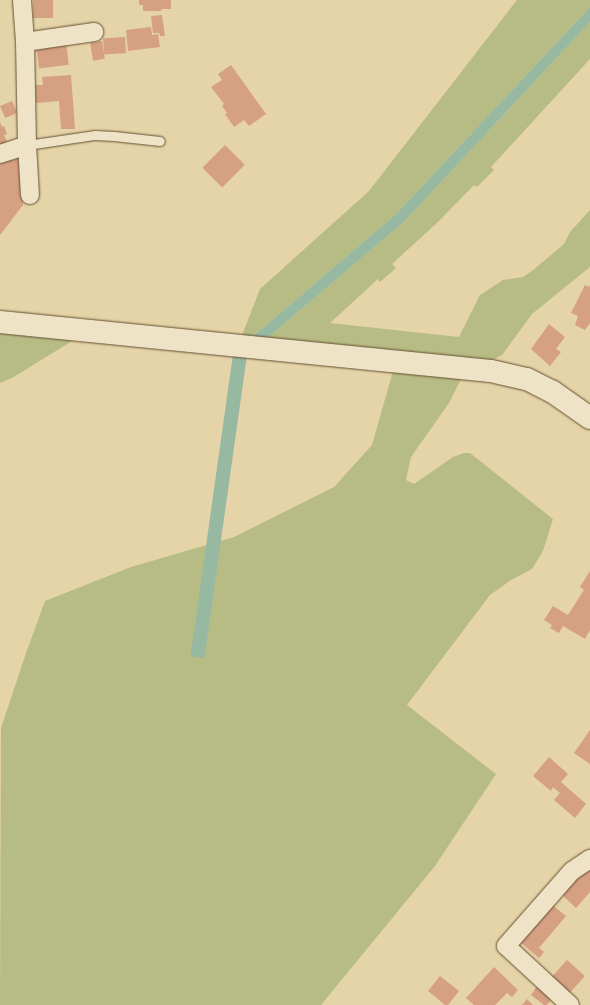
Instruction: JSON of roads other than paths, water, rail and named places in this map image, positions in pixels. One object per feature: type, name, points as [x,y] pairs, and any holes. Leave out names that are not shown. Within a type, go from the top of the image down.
[{"type":"street","points":[[22,0],[25,42],[27,145],[30,195]]},
{"type":"street","points":[[25,42],[94,32]]},
{"type":"street","points":[[0,154],[27,145]]},
{"type":"street","points":[[0,322],[491,371],[527,379],[553,392],[590,418]]},
{"type":"street","points":[[570,1005],[506,946],[572,871],[590,859]]},
{"type":"lane","points":[[27,145],[95,135],[160,142]]}]
